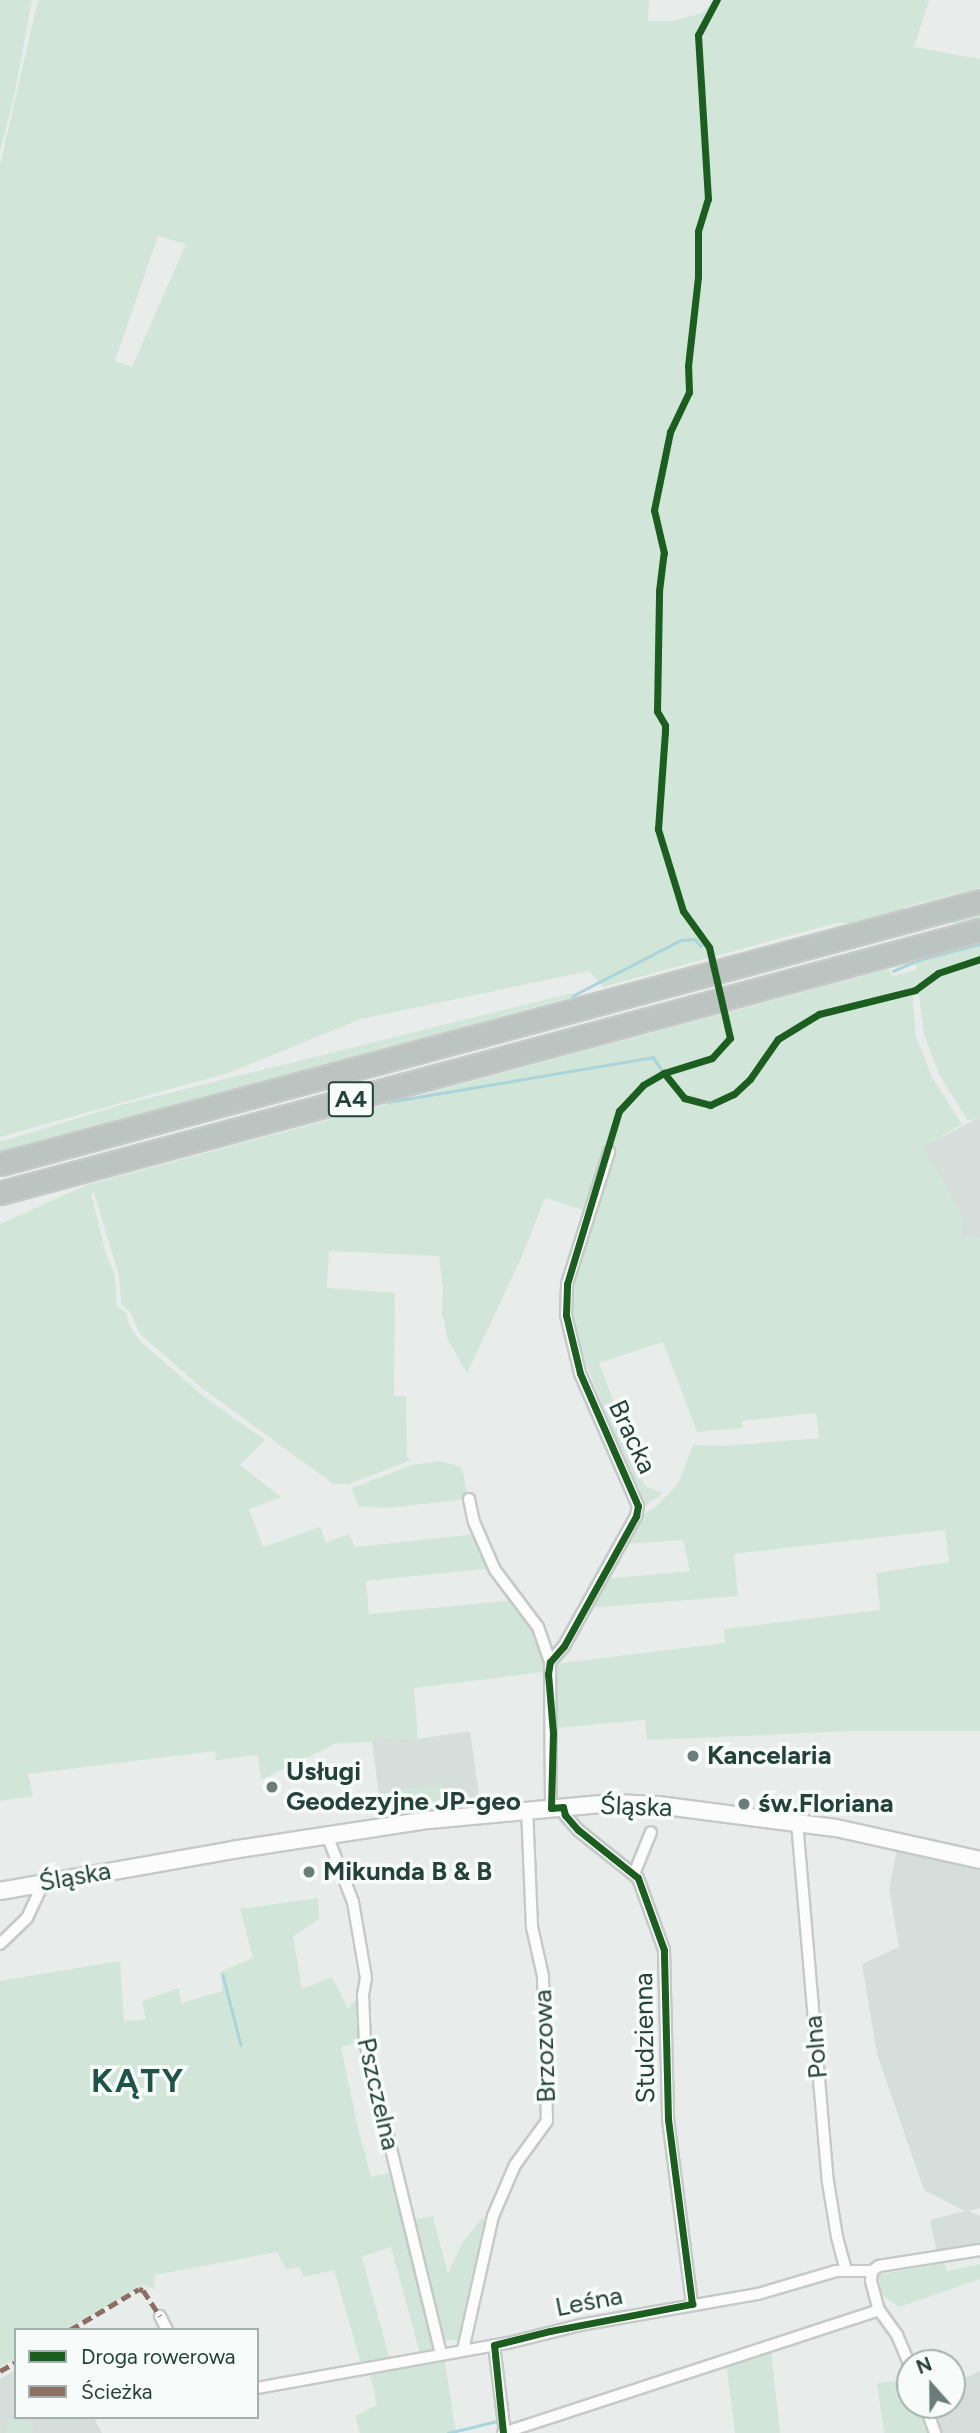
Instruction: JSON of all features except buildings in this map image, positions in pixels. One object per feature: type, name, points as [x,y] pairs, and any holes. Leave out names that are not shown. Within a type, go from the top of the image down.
[{"type":"highway","name":"A4","points":[[0,1164],[980,901]]},
{"type":"highway","name":"A4","points":[[0,1193],[980,930]]},
{"type":"main road","name":"Śląska","points":[[0,1891],[327,1835],[460,1816],[632,1803],[836,1828],[980,1860]]},
{"type":"street","name":"Bracka","points":[[550,1662],[564,1646],[636,1516],[638,1506],[580,1373],[566,1315],[567,1284],[609,1153]]},
{"type":"street","points":[[469,1499],[474,1522],[495,1570],[538,1627],[550,1662],[557,1808],[578,1830],[634,1874],[651,1832]]},
{"type":"street","name":"Brzozowa","points":[[463,2350],[493,2216],[514,2165],[547,2121],[543,1976],[532,1927],[527,1810]]},
{"type":"street","name":"Polna","points":[[797,1822],[828,2182],[837,2237],[846,2270]]},
{"type":"street","name":"Pszczelna","points":[[327,1835],[353,1902],[366,1978],[363,1995],[365,2042],[441,2354]]},
{"type":"street","name":"Studzienna","points":[[634,1874],[664,1950],[668,2119],[692,2304]]},
{"type":"street","points":[[0,1944],[27,1918],[43,1882]]},
{"type":"street","name":"Leśna","points":[[259,2388],[494,2345],[579,2325],[758,2294],[846,2270],[872,2271],[879,2266],[980,2250]]},
{"type":"street","points":[[872,2271],[871,2281],[879,2310],[897,2335],[903,2349]]},
{"type":"street","points":[[494,2345],[504,2433],[879,2310]]},
{"type":"street","points":[[160,2316],[166,2328]]},
{"type":"shaded area","points":[[980,1117],[980,1237],[962,1238],[960,1212],[922,1147]]},
{"type":"shaded area","points":[[470,1731],[480,1802],[382,1818],[372,1742],[374,1737],[418,1739]]},
{"type":"shaded area","points":[[897,1850],[980,1869],[980,2208],[968,2211],[980,2216],[980,2246],[937,2253],[930,2220],[965,2211],[924,2190],[877,2054],[862,1964],[899,1947],[889,1889]]},
{"type":"shaded area","points":[[14,2371],[14,2419],[95,2419],[102,2433],[0,2433],[0,2379]]},
{"type":"shaded area","points":[[980,2371],[980,2433],[941,2433],[936,2419],[966,2419],[966,2378]]},
{"type":"green space","points":[[0,0],[32,0],[14,97],[0,152]]},
{"type":"green space","points":[[38,0],[649,0],[648,21],[672,21],[702,13],[714,0],[929,0],[914,47],[980,59],[980,888],[901,908],[879,909],[603,987],[589,971],[361,1019],[231,1072],[0,1137],[0,165]],"holes":[[[158,236],[186,244],[132,367],[115,361]],[[662,538],[667,554],[661,591],[660,687],[655,706],[657,591]]]},
{"type":"green space","points":[[0,908],[980,908],[980,923],[0,923]]},
{"type":"green space","points":[[980,946],[980,1117],[968,1121],[940,1076],[924,1035],[917,983],[913,987],[913,1005],[916,1037],[933,1079],[962,1124],[923,1147],[960,1212],[962,1238],[980,1237],[980,1731],[853,1731],[647,1740],[645,1720],[557,1728],[554,1664],[725,1643],[724,1629],[880,1610],[876,1573],[949,1562],[945,1530],[734,1554],[738,1596],[587,1608],[604,1579],[690,1571],[683,1540],[622,1544],[638,1517],[656,1507],[678,1484],[693,1445],[724,1446],[819,1438],[816,1413],[742,1421],[742,1428],[697,1432],[663,1342],[599,1363],[645,1486],[663,1493],[640,1510],[637,1488],[578,1345],[570,1295],[564,1284],[586,1211],[545,1198],[520,1261],[467,1373],[448,1340],[442,1313],[443,1290],[439,1256],[329,1251],[327,1288],[395,1293],[394,1396],[406,1396],[407,1457],[411,1460],[349,1484],[334,1484],[202,1388],[140,1334],[130,1312],[121,1304],[119,1275],[94,1193],[91,1194],[105,1251],[115,1276],[117,1306],[127,1314],[128,1322],[139,1340],[204,1397],[265,1440],[240,1465],[281,1497],[249,1509],[263,1547],[320,1527],[326,1543],[349,1534],[355,1547],[477,1534],[492,1568],[366,1581],[369,1614],[515,1600],[535,1627],[545,1667],[544,1672],[414,1688],[418,1739],[374,1737],[372,1742],[337,1743],[261,1780],[258,1755],[216,1760],[215,1751],[28,1774],[33,1796],[0,1801],[0,1224],[87,1185],[889,969],[892,976],[916,970],[916,963]]},
{"type":"green space","points":[[572,993],[571,997],[485,1021],[0,1152],[0,1142],[117,1106]]},
{"type":"green space","points":[[439,1461],[462,1467],[468,1499],[387,1508],[358,1506],[352,1488],[412,1465]]},
{"type":"green space","points":[[443,1784],[441,1804],[398,1811],[402,1789]]},
{"type":"green space","points":[[318,1898],[319,1919],[293,1936],[302,1989],[332,1977],[348,2009],[360,1995],[363,2041],[341,2047],[357,2124],[371,2177],[393,2172],[435,2350],[420,2354],[391,2247],[362,2257],[390,2360],[361,2364],[334,2270],[304,2277],[299,2267],[286,2270],[277,2252],[155,2275],[154,2289],[143,2285],[69,2328],[14,2328],[14,2359],[0,2367],[0,1981],[120,1961],[124,2021],[146,2019],[142,2001],[179,1988],[181,2003],[223,1991],[220,1972],[253,1958],[240,1909]]},
{"type":"green space","points":[[433,2216],[448,2274],[462,2243],[483,2217],[487,2231],[461,2340],[442,2340],[411,2220]]},
{"type":"green space","points":[[944,2263],[947,2271],[980,2264],[980,2279],[899,2307],[882,2295],[878,2275]]},
{"type":"green space","points":[[771,2349],[780,2433],[735,2433],[726,2363]]},
{"type":"green space","points":[[444,2356],[456,2433],[360,2433],[355,2416],[377,2405],[369,2370]]},
{"type":"green space","points":[[896,2381],[896,2419],[926,2419],[931,2433],[884,2433],[877,2383]]},
{"type":"green space","points":[[9,2418],[34,2423],[32,2433],[6,2433]]},
{"type":"waterway","points":[[572,996],[681,940],[695,939],[701,946]]},
{"type":"waterway","points":[[893,971],[919,960],[980,944]]},
{"type":"waterway","points":[[388,1102],[653,1057],[661,1069]]},
{"type":"waterway","points":[[223,1975],[241,2045]]},
{"type":"waterway","points":[[399,2207],[432,2341]]},
{"type":"waterway","points":[[448,2433],[497,2421]]},
{"type":"marked path","points":[[73,2328],[139,2289],[143,2290],[160,2316]]},
{"type":"marked path","points":[[0,2371],[14,2363]]},
{"type":"cycle path","points":[[503,2433],[494,2345],[550,2331],[692,2304],[668,2119],[664,1950],[638,1878],[578,1830],[565,1815],[563,1807],[551,1808],[553,1733],[548,1674],[550,1662],[564,1646],[636,1516],[638,1506],[580,1373],[566,1315],[567,1284],[619,1111],[643,1085],[664,1073],[712,1058],[730,1038],[709,947],[683,911],[658,829],[665,732],[665,725],[657,711],[659,591],[664,553],[654,510],[670,432],[689,392],[688,366],[698,277],[698,231],[708,199],[698,35],[717,0]]},
{"type":"cycle path","points":[[664,1073],[684,1098],[710,1105],[734,1094],[750,1079],[778,1039],[819,1014],[915,990],[938,973],[980,959]]},
{"type":"place","name":"Kancelaria","points":[[693,1756]]},
{"type":"place","name":"Usługi Geodezyjne JP-geo","points":[[272,1787]]},
{"type":"place","name":"św.Floriana","points":[[744,1804]]},
{"type":"place","name":"Mikunda B & B","points":[[309,1872]]},
{"type":"district","name":"KĄTY","points":[[138,2081]]}]
